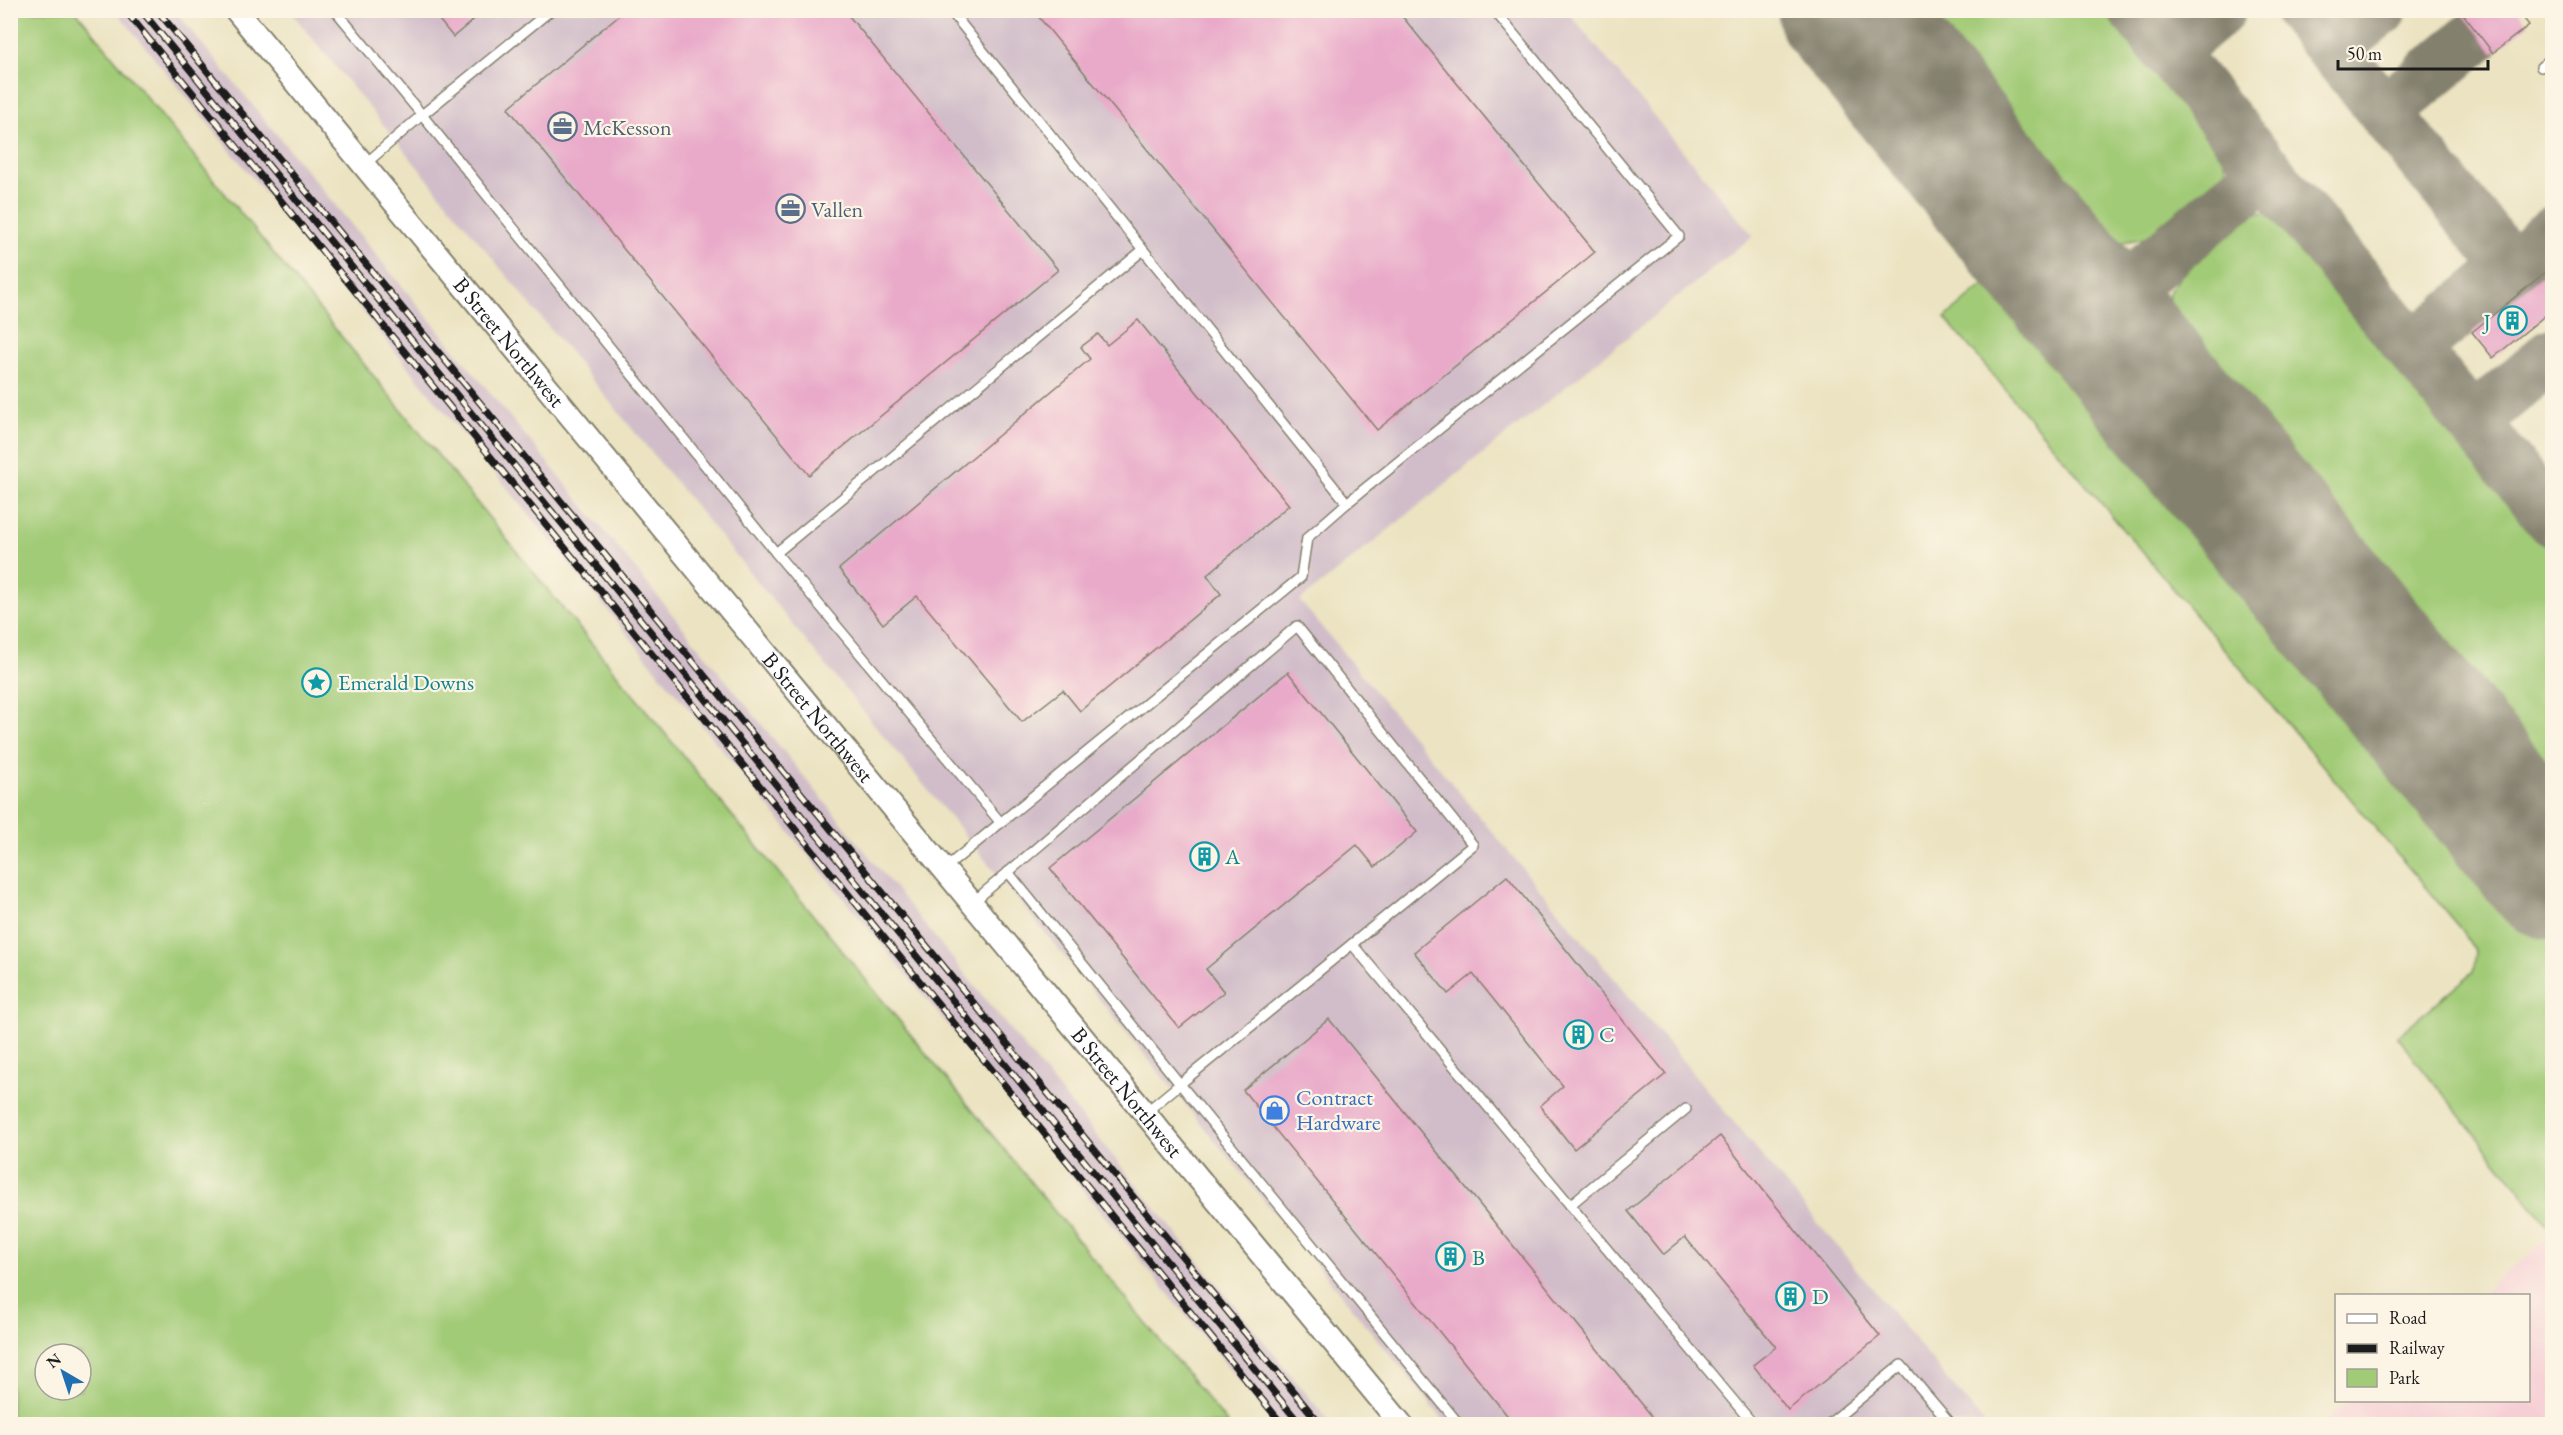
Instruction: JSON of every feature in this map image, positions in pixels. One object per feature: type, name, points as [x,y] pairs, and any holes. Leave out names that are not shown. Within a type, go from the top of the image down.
[{"type":"street","name":"B Street Northwest","points":[[236,10],[1401,1425]]},
{"type":"lane","points":[[335,10],[776,553],[1001,823]]},
{"type":"lane","points":[[364,165],[551,10]]},
{"type":"lane","points":[[950,10],[1347,503]]},
{"type":"lane","points":[[944,869],[1301,577],[1307,538],[1347,503],[1679,236],[1494,10]]},
{"type":"lane","points":[[2541,67],[2553,58]]},
{"type":"lane","points":[[776,553],[1143,250]]},
{"type":"lane","points":[[972,903],[1297,627],[1473,845],[1145,1113]]},
{"type":"lane","points":[[1008,872],[1459,1425]]},
{"type":"lane","points":[[1353,944],[1753,1425]]},
{"type":"lane","points":[[1570,1205],[1686,1109]]},
{"type":"lane","points":[[1829,1425],[1901,1365],[1951,1425]]},
{"type":"shaded area","points":[[116,11],[175,11],[619,549],[1331,1424],[1275,1424]]},
{"type":"shaded area","points":[[290,11],[1567,11],[1753,236],[1300,601],[1985,1424],[1447,1424]]},
{"type":"shaded area","points":[[2552,1236],[2552,1424],[2321,1424],[2350,1402],[2530,1402],[2530,1294],[2480,1294]]},
{"type":"green space","name":"Emerald Downs","points":[[10,11],[76,11],[1228,1424],[11,1424]]},
{"type":"green space","points":[[1895,11],[2119,11],[2215,133],[2227,169],[2198,205],[2150,237],[2113,244],[2080,234]]},
{"type":"green space","points":[[2272,211],[2552,546],[2552,809],[2181,357],[2167,319],[2169,292],[2198,253],[2241,216]]},
{"type":"green space","points":[[2009,263],[2086,347],[2552,928],[2552,1231],[2397,1036],[2473,972],[2476,953],[2463,932],[1945,318]]},
{"type":"building","points":[[431,10],[485,10],[453,37]]},
{"type":"building","points":[[625,10],[844,10],[1058,270],[809,475],[508,108]]},
{"type":"building","points":[[1033,10],[1397,10],[1595,252],[1377,430]]},
{"type":"building","points":[[2460,10],[2517,10],[2529,25],[2493,53]]},
{"type":"building","name":"J","points":[[2553,266],[2553,309],[2493,358],[2472,332]]},
{"type":"building","points":[[1138,320],[1289,505],[1207,575],[1221,594],[1080,711],[1063,690],[1022,722],[917,596],[883,624],[839,569],[1090,359],[1081,347],[1098,334],[1107,345]]},
{"type":"building","name":"A","points":[[1288,672],[1417,832],[1375,867],[1357,845],[1206,969],[1224,992],[1179,1028],[1050,868]]},
{"type":"building","name":"C","points":[[1507,876],[1666,1074],[1574,1149],[1540,1106],[1563,1086],[1473,974],[1448,994],[1414,952]]},
{"type":"building","name":"B","points":[[1329,1019],[1659,1425],[1515,1425],[1243,1090]]},
{"type":"building","name":"D","points":[[1720,1136],[1880,1336],[1788,1410],[1753,1365],[1776,1347],[1685,1237],[1663,1255],[1628,1211]]},
{"type":"taxiway","points":[[2135,10],[2552,519]]},
{"type":"taxiway","points":[[2169,52],[2219,10]]},
{"type":"taxiway","points":[[2301,10],[2511,267]]},
{"type":"taxiway","points":[[2332,49],[2380,10]]},
{"type":"taxiway","points":[[2384,112],[2475,37]]},
{"type":"taxiway","points":[[2094,314],[2267,170]]},
{"type":"taxiway","points":[[2413,349],[2552,233]]},
{"type":"taxiway","points":[[2473,421],[2552,355]]},
{"type":"runway","points":[[1845,10],[2552,872]]},
{"type":"railway","points":[[125,10],[1282,1424]]},
{"type":"railway","points":[[141,10],[1300,1424]]},
{"type":"railway","points":[[157,10],[1320,1424]]},
{"type":"place","name":"McKesson","points":[[562,127]]},
{"type":"place","name":"Vallen","points":[[790,209]]},
{"type":"place","name":"J","points":[[2512,321]]},
{"type":"place","name":"Emerald Downs","points":[[317,682]]},
{"type":"place","name":"A","points":[[1204,856]]},
{"type":"place","name":"C","points":[[1578,1034]]},
{"type":"place","name":"Contract Hardware","points":[[1275,1110]]},
{"type":"place","name":"B","points":[[1451,1257]]},
{"type":"place","name":"D","points":[[1791,1296]]}]
